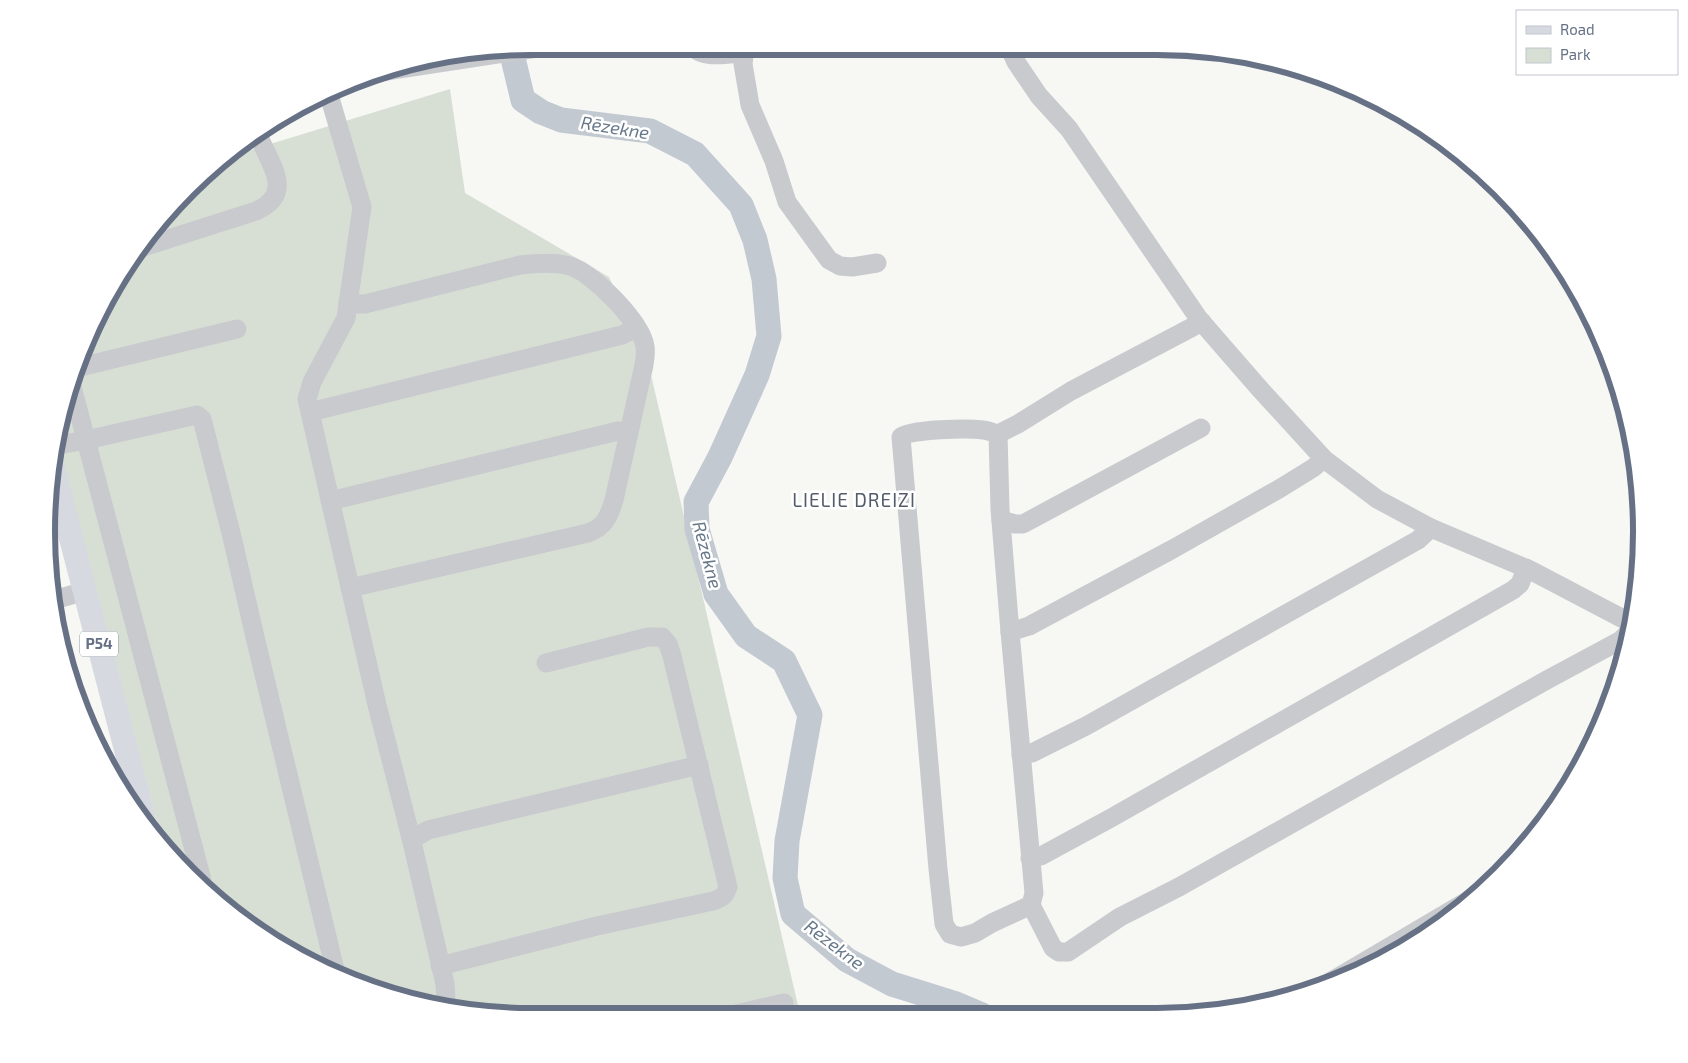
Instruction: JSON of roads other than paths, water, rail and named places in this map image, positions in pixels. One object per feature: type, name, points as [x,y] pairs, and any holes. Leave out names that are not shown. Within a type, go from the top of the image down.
[{"type":"main road","name":"P54","points":[[58,483],[140,804]]},
{"type":"street","points":[[744,55],[743,64],[750,105],[774,161],[787,202],[829,260],[840,266],[852,267],[877,263]]},
{"type":"street","points":[[1013,55],[1039,96],[1069,129],[1202,322],[1324,459],[1377,499],[1431,528],[1526,568],[1625,620]]},
{"type":"street","points":[[330,100],[362,207],[346,318],[312,382],[307,399],[377,705],[411,838],[446,1000]]},
{"type":"street","points":[[150,245],[256,211],[266,207],[273,201],[278,185],[261,139]]},
{"type":"street","points":[[348,302],[365,304],[520,265],[558,264],[571,267],[588,276],[608,293],[631,319],[646,348],[644,366],[609,517],[597,530],[350,588]]},
{"type":"street","points":[[1031,905],[975,933],[961,937],[950,934],[944,924],[902,437],[905,434],[929,430],[982,430],[998,434],[1018,424],[1071,391],[1202,322]]},
{"type":"street","points":[[310,412],[622,335],[636,328]]},
{"type":"street","points":[[85,366],[237,330]]},
{"type":"street","points":[[75,396],[200,873]]},
{"type":"street","points":[[63,444],[197,415],[202,419],[334,965]]},
{"type":"street","points":[[1001,520],[1023,524],[1201,428]]},
{"type":"street","points":[[330,501],[618,431],[629,431]]},
{"type":"street","points":[[998,434],[1001,520],[1034,893],[1031,905],[1053,948],[1059,952],[1068,952],[1120,917],[1179,887],[1620,640]]},
{"type":"street","points":[[1010,632],[1029,626],[1171,550],[1279,489],[1324,459]]},
{"type":"street","points":[[1021,754],[1032,753],[1086,726],[1418,540],[1431,528]]},
{"type":"street","points":[[1030,858],[1041,856],[1111,818],[1513,590],[1520,584],[1526,568]]},
{"type":"street","points":[[60,598],[85,591]]},
{"type":"street","points":[[440,966],[597,926],[722,898],[726,894],[728,887],[668,644],[662,638],[648,637],[546,663]]},
{"type":"street","points":[[411,838],[428,830],[699,765]]},
{"type":"street","points":[[1389,947],[1409,936]]},
{"type":"street","points":[[762,1008],[784,1003]]},
{"type":"waterway","name":"Rēzekne","points":[[512,56],[523,100],[541,112],[561,120],[650,131],[695,154],[741,205],[755,240],[764,279],[769,336],[757,375],[720,457],[696,502],[697,529],[716,594],[746,636],[784,661],[810,715],[787,841],[785,878],[793,914],[847,960],[892,984],[965,1008]]},
{"type":"district","name":"LIELIE DREIZI","points":[[854,500]]}]
